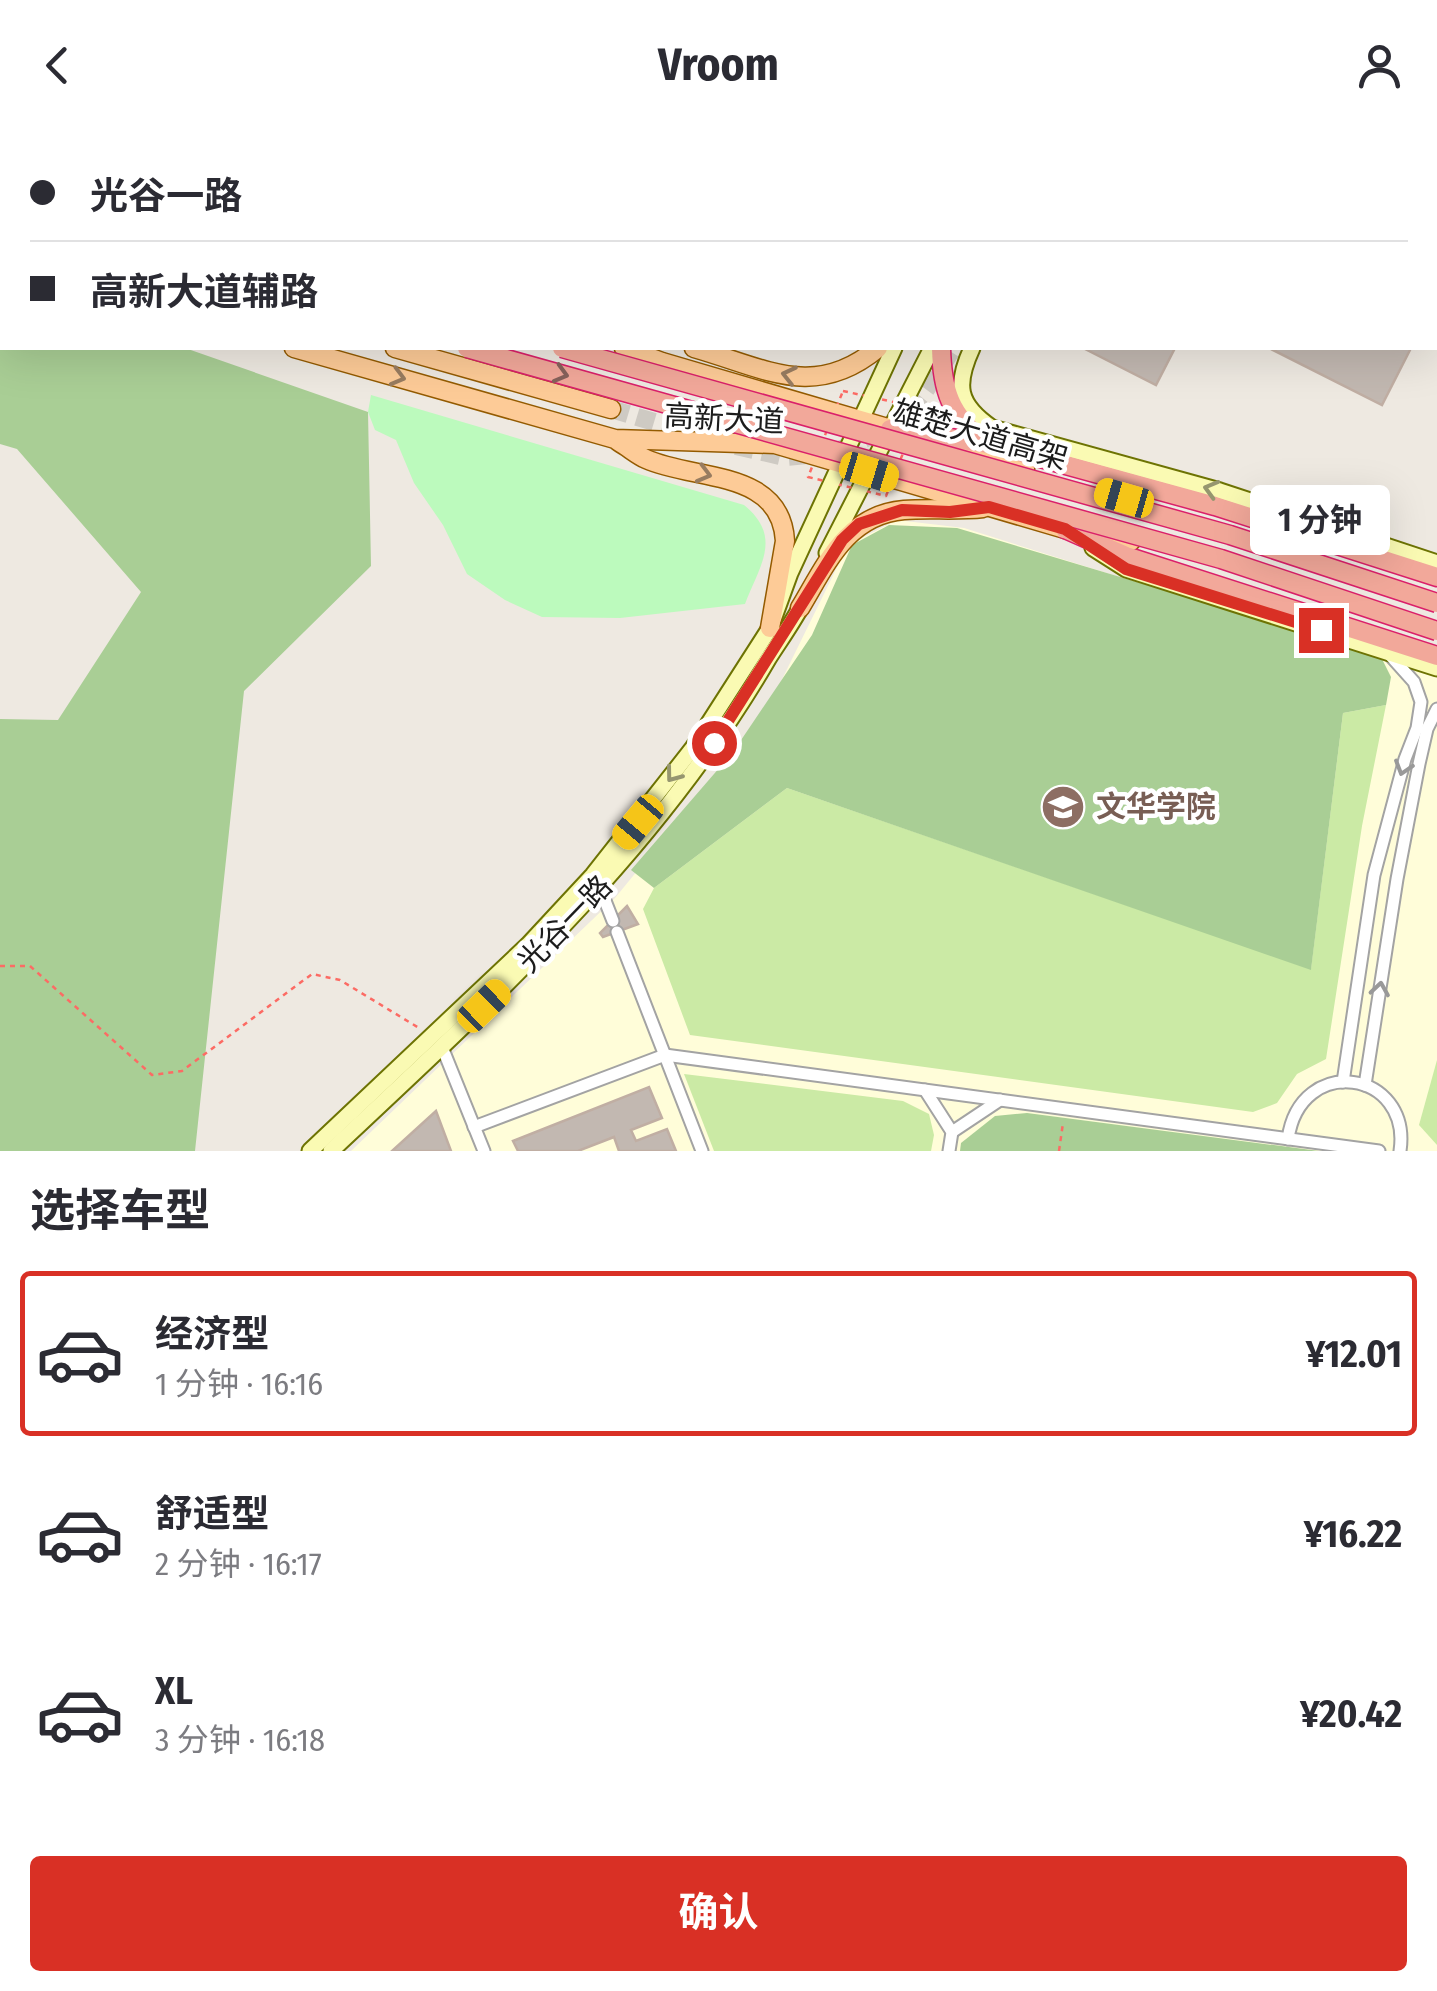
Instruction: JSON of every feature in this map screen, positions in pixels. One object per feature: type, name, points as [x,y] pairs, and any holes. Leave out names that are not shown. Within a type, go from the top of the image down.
[{"type":"highway","name":"雄楚大道高架","points":[[474,350],[1221,559],[1437,634]]},
{"type":"highway","name":"雄楚大道高架","points":[[569,350],[1230,535],[1437,603]]},
{"type":"highway","points":[[941,350],[942,382],[952,411],[966,428],[989,444]]},
{"type":"highway","points":[[890,429],[989,444],[1216,506],[1437,577]]},
{"type":"highway","points":[[1065,529],[1126,556],[1437,656]]},
{"type":"main road","name":"高新大道","points":[[301,350],[615,438],[774,444],[1065,529],[1131,541],[1437,634]]},
{"type":"main road","points":[[402,350],[610,409]]},
{"type":"main road","name":"高新大道","points":[[630,350],[1437,594]]},
{"type":"main road","points":[[701,350],[808,379],[845,370],[875,350]]},
{"type":"main road","name":"光谷一路","points":[[331,1151],[594,875],[730,696],[770,628],[893,350]]},
{"type":"main road","name":"光谷一路","points":[[310,1151],[536,957],[600,888],[694,773],[800,608],[931,350]]},
{"type":"main road","points":[[971,350],[959,384],[967,406],[992,428],[1220,491],[1437,563]]},
{"type":"main road","points":[[700,442],[722,431],[735,416],[734,398],[711,376]]},
{"type":"main road","points":[[615,438],[646,459],[754,488],[773,506],[784,527],[785,541],[770,628]]},
{"type":"main road","points":[[1087,487],[1070,492],[1063,499],[1065,509],[1077,524],[1131,541]]},
{"type":"main road","points":[[800,608],[842,540],[859,524],[902,510],[950,512],[989,507]]},
{"type":"main road","points":[[1065,529],[1126,569],[1437,668]]},
{"type":"main road","points":[[804,545],[825,530],[829,535],[828,553]]},
{"type":"street","points":[[1343,1082],[1374,876],[1421,702],[1414,682],[1386,650]]},
{"type":"street","points":[[1365,1085],[1418,764],[1437,709]]},
{"type":"street","points":[[600,888],[702,1151]]},
{"type":"street","points":[[437,1042],[484,1151]]},
{"type":"street","points":[[474,1127],[664,1055],[1379,1151]]},
{"type":"street","points":[[1288,1139],[1294,1113],[1305,1098],[1320,1087],[1343,1082],[1365,1085],[1383,1096],[1395,1112],[1401,1131],[1400,1151]]},
{"type":"street","points":[[924,1090],[952,1132],[949,1151]]},
{"type":"street","points":[[952,1132],[1000,1100]]},
{"type":"path","points":[[0,966],[30,966],[152,1075],[182,1071],[312,974],[340,980],[437,1042]]},
{"type":"path","points":[[1060,1151],[1065,1109]]},
{"type":"shaded area","name":"文华学院","points":[[897,520],[964,528],[1437,677],[1437,1151],[351,1151],[615,898],[764,716],[848,545]]},
{"type":"green space","points":[[0,350],[191,350],[368,412],[371,566],[244,691],[195,1151],[0,1151],[0,719],[58,720],[141,592],[17,449],[0,444]]},
{"type":"green space","points":[[371,395],[744,505],[763,528],[765,540],[762,564],[745,604],[620,618],[542,617],[505,600],[467,574],[443,525],[414,483],[396,440],[375,430],[368,412]]},
{"type":"green space","points":[[889,525],[957,528],[1380,655],[1391,677],[1386,705],[1343,713],[1311,970],[787,788],[654,888],[631,870],[733,752],[812,635],[852,545]]},
{"type":"green space","points":[[1386,705],[1362,826],[1326,1059],[1297,1074],[1277,1103],[1253,1112],[690,1035],[643,909],[654,888],[787,788],[1311,969],[1343,713]]},
{"type":"green space","points":[[1437,1060],[1437,1145],[1419,1125]]},
{"type":"green space","points":[[684,1074],[903,1101],[929,1114],[934,1135],[931,1151],[714,1151]]},
{"type":"green space","points":[[1027,1113],[1319,1151],[960,1151],[961,1143],[995,1116]]},
{"type":"building","points":[[1087,350],[1174,350],[1156,385]]},
{"type":"building","points":[[1273,350],[1410,350],[1382,405]]},
{"type":"building","points":[[627,906],[638,924],[603,937],[600,933]]},
{"type":"building","points":[[649,1087],[662,1118],[631,1130],[636,1141],[667,1129],[676,1151],[619,1151],[614,1137],[578,1151],[518,1151],[513,1141]]},
{"type":"building","points":[[436,1111],[451,1151],[392,1151]]},
{"type":"tunnel","points":[[839,450],[879,431],[907,411],[952,350]]},
{"type":"tunnel","points":[[611,409],[711,439]]},
{"type":"tunnel","points":[[736,446],[785,457],[808,455]]},
{"type":"place","name":"文华学院","points":[[1063,807]]},
{"type":"route","points":[[714,743],[842,540],[859,524],[902,510],[950,512],[989,507],[1065,529],[1126,569],[1321,630]]}]
